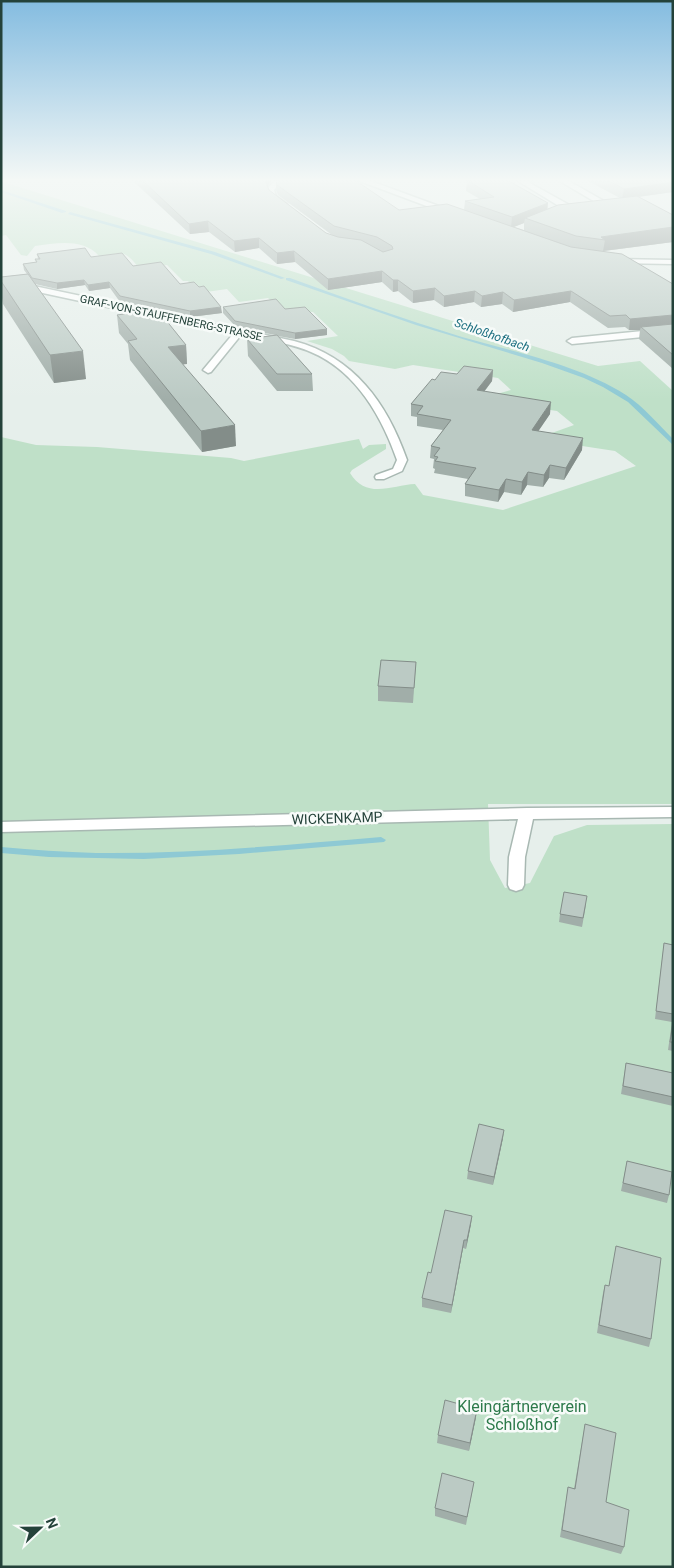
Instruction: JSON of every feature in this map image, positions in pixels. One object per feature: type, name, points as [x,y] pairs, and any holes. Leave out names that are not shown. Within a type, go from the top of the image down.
[{"type":"street","points":[[610,260],[673,262]]},
{"type":"street","name":"GRAF-VON-STAUFFENBERG-STRASSE","points":[[1,281],[294,344],[317,352],[338,364],[373,399],[396,440],[402,460],[397,472],[380,478]]},
{"type":"street","points":[[572,341],[673,331]]},
{"type":"street","points":[[208,370],[239,332]]},
{"type":"street","name":"WICKENKAMP","points":[[1,827],[527,813],[673,812]]},
{"type":"street","points":[[516,885],[517,857],[527,813]]},
{"type":"green space","points":[[20,253],[29,253],[27,256]]},
{"type":"green space","points":[[96,253],[117,253],[99,256]]},
{"type":"green space","name":"Kleingärtnerverein Schloßhof","points":[[119,253],[233,253],[598,366],[640,361],[673,391],[673,804],[488,804],[490,860],[505,888],[530,883],[554,836],[587,825],[673,824],[673,1567],[1,1567],[1,437],[36,445],[97,447],[231,458],[244,461],[359,439],[363,449],[369,445],[386,444],[386,449],[350,473],[356,481],[364,486],[380,489],[415,484],[423,495],[503,510],[636,466],[615,451],[569,444],[549,434],[574,425],[557,411],[523,406],[497,394],[511,390],[498,378],[413,365],[395,369],[349,361],[332,349],[307,341],[338,336],[313,312],[282,311],[268,298],[239,302],[227,289],[199,293],[188,281],[183,281],[167,265],[139,268],[130,258]]},
{"type":"building","points":[[88,253],[91,257],[122,253],[133,266],[161,262],[180,284],[194,282],[199,287],[204,286],[221,307],[190,311],[120,296],[109,282],[88,285],[84,280],[57,283],[32,278],[23,264],[37,262],[35,259],[40,259],[37,254]]},
{"type":"building","points":[[297,253],[616,253],[622,254],[673,284],[673,315],[630,319],[626,315],[610,316],[571,291],[514,300],[503,292],[482,296],[475,291],[444,296],[435,288],[413,291],[398,280],[393,280],[382,271],[328,279]]},
{"type":"building","points":[[28,274],[83,351],[50,355],[1,281],[1,277]]},
{"type":"building","points":[[276,299],[285,309],[305,307],[327,329],[295,333],[235,321],[223,307]]},
{"type":"building","points":[[157,309],[186,345],[168,347],[235,425],[201,431],[128,341],[137,339],[117,315]]},
{"type":"building","points":[[673,324],[673,355],[641,327]]},
{"type":"building","points":[[277,335],[312,374],[277,374],[247,339]]},
{"type":"building","points":[[464,366],[493,370],[477,390],[551,402],[532,430],[583,438],[566,468],[550,465],[544,475],[528,472],[522,482],[506,479],[499,490],[465,484],[476,468],[435,461],[438,457],[434,456],[440,448],[431,446],[451,420],[417,414],[423,406],[411,404],[432,379],[435,380],[441,372],[457,374]]},
{"type":"building","points":[[381,660],[416,662],[414,688],[378,686]]},
{"type":"building","points":[[564,892],[587,896],[583,918],[560,914]]},
{"type":"building","points":[[664,943],[673,945],[673,1014],[656,1011]]},
{"type":"building","points":[[673,1022],[673,1042],[670,1042]]},
{"type":"building","points":[[626,1063],[673,1073],[673,1097],[623,1086]]},
{"type":"building","points":[[479,1124],[504,1130],[494,1177],[468,1171]]},
{"type":"building","points":[[627,1161],[672,1172],[669,1195],[623,1183]]},
{"type":"building","points":[[445,1210],[472,1216],[467,1240],[464,1240],[452,1305],[422,1298],[428,1272],[431,1273]]},
{"type":"building","points":[[616,1246],[661,1258],[651,1339],[599,1325],[605,1285],[609,1286]]},
{"type":"building","points":[[445,1400],[477,1409],[470,1443],[438,1435]]},
{"type":"building","points":[[585,1424],[616,1433],[606,1502],[629,1510],[624,1547],[562,1530],[568,1487],[575,1489]]},
{"type":"building","points":[[442,1473],[474,1482],[467,1517],[435,1508]]},
{"type":"waterway","name":"Schloßhofbach","points":[[213,253],[283,278]]},
{"type":"waterway","name":"Schloßhofbach","points":[[288,279],[418,324],[544,362],[586,377],[630,401],[673,443]]},
{"type":"waterway","points":[[1,850],[96,856],[144,856],[381,840]]}]
